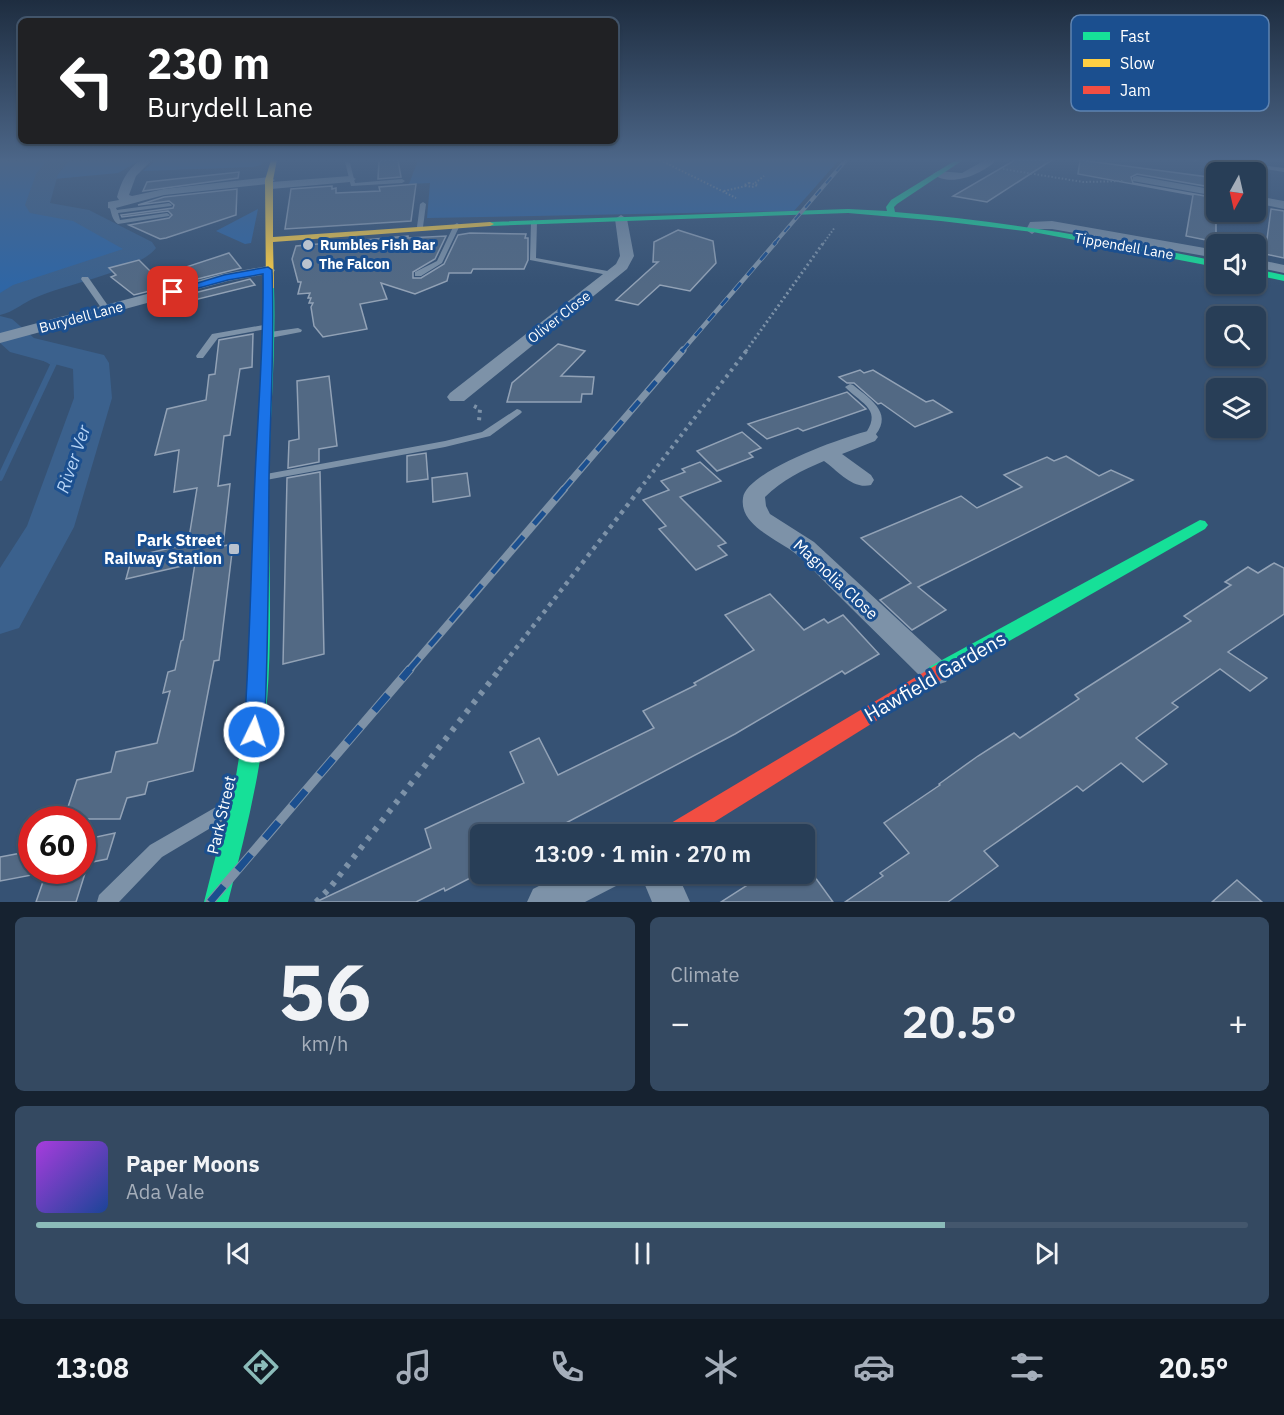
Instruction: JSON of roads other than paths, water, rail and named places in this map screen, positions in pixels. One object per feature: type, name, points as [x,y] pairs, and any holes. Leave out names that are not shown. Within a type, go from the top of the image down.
[{"type":"street","points":[[112,208],[126,202]]},
{"type":"street","name":"Park Street","points":[[216,902],[243,798],[254,732],[259,655],[262,478],[269,331],[270,202]]},
{"type":"street","points":[[891,212],[890,207],[894,202]]},
{"type":"street","points":[[1268,202],[1284,205]]},
{"type":"street","name":"Tippendell Lane","points":[[269,240],[457,225],[843,211],[891,212],[1032,230],[1206,262]]},
{"type":"street","name":"Oliver Close","points":[[458,397],[622,266],[627,256],[621,219]]},
{"type":"street","name":"Tippendell Lane","points":[[1032,230],[1035,225],[1052,225],[1206,252]]},
{"type":"street","points":[[1266,264],[1284,269]]},
{"type":"street","name":"Burydell Lane","points":[[0,338],[227,277],[268,270]]},
{"type":"street","points":[[1266,274],[1284,278]]},
{"type":"street","name":"Magnolia Close","points":[[868,437],[765,482],[754,495],[754,506],[761,519],[805,548],[936,673]]},
{"type":"street","points":[[828,453],[862,480]]},
{"type":"street","name":"Hawfield Gardens","points":[[690,824],[936,673],[1200,525]]},
{"type":"street","points":[[546,902],[581,884]]},
{"type":"street","points":[[663,884],[671,902]]},
{"type":"lane","points":[[420,227],[423,204]]},
{"type":"lane","points":[[167,215],[118,222],[112,208],[168,205]]},
{"type":"lane","points":[[534,222],[532,259],[613,274]]},
{"type":"lane","points":[[418,274],[440,262],[457,225]]},
{"type":"lane","points":[[85,279],[107,310]]},
{"type":"lane","points":[[200,356],[215,336],[298,330]]},
{"type":"lane","points":[[850,387],[865,399],[877,414],[878,425],[875,432],[868,437]]},
{"type":"lane","points":[[262,478],[486,434],[517,412]]},
{"type":"lane","points":[[106,902],[156,851],[243,798]]},
{"type":"waterway","name":"River Ver","points":[[0,306],[24,291],[132,255],[142,248],[80,215],[39,208],[38,202]]},
{"type":"waterway","name":"River Ver","points":[[0,326],[22,345],[91,363],[93,398],[50,527],[0,613]]},
{"type":"waterway","name":"River Ver","points":[[22,345],[33,351]]},
{"type":"waterway","name":"River Ver","points":[[0,478],[54,363],[30,350]]},
{"type":"railway","points":[[774,244],[810,202]]},
{"type":"railway","points":[[682,351],[776,242]]},
{"type":"railway","points":[[563,490],[683,350]]},
{"type":"railway","points":[[409,670],[564,489]]},
{"type":"railway","points":[[210,902],[410,669]]},
{"type":"place","name":"Rumbles Fish Bar","points":[[308,245]]},
{"type":"place","name":"The Falcon","points":[[307,264]]},
{"type":"place","name":"Park Street Railway Station","points":[[234,549]]}]
